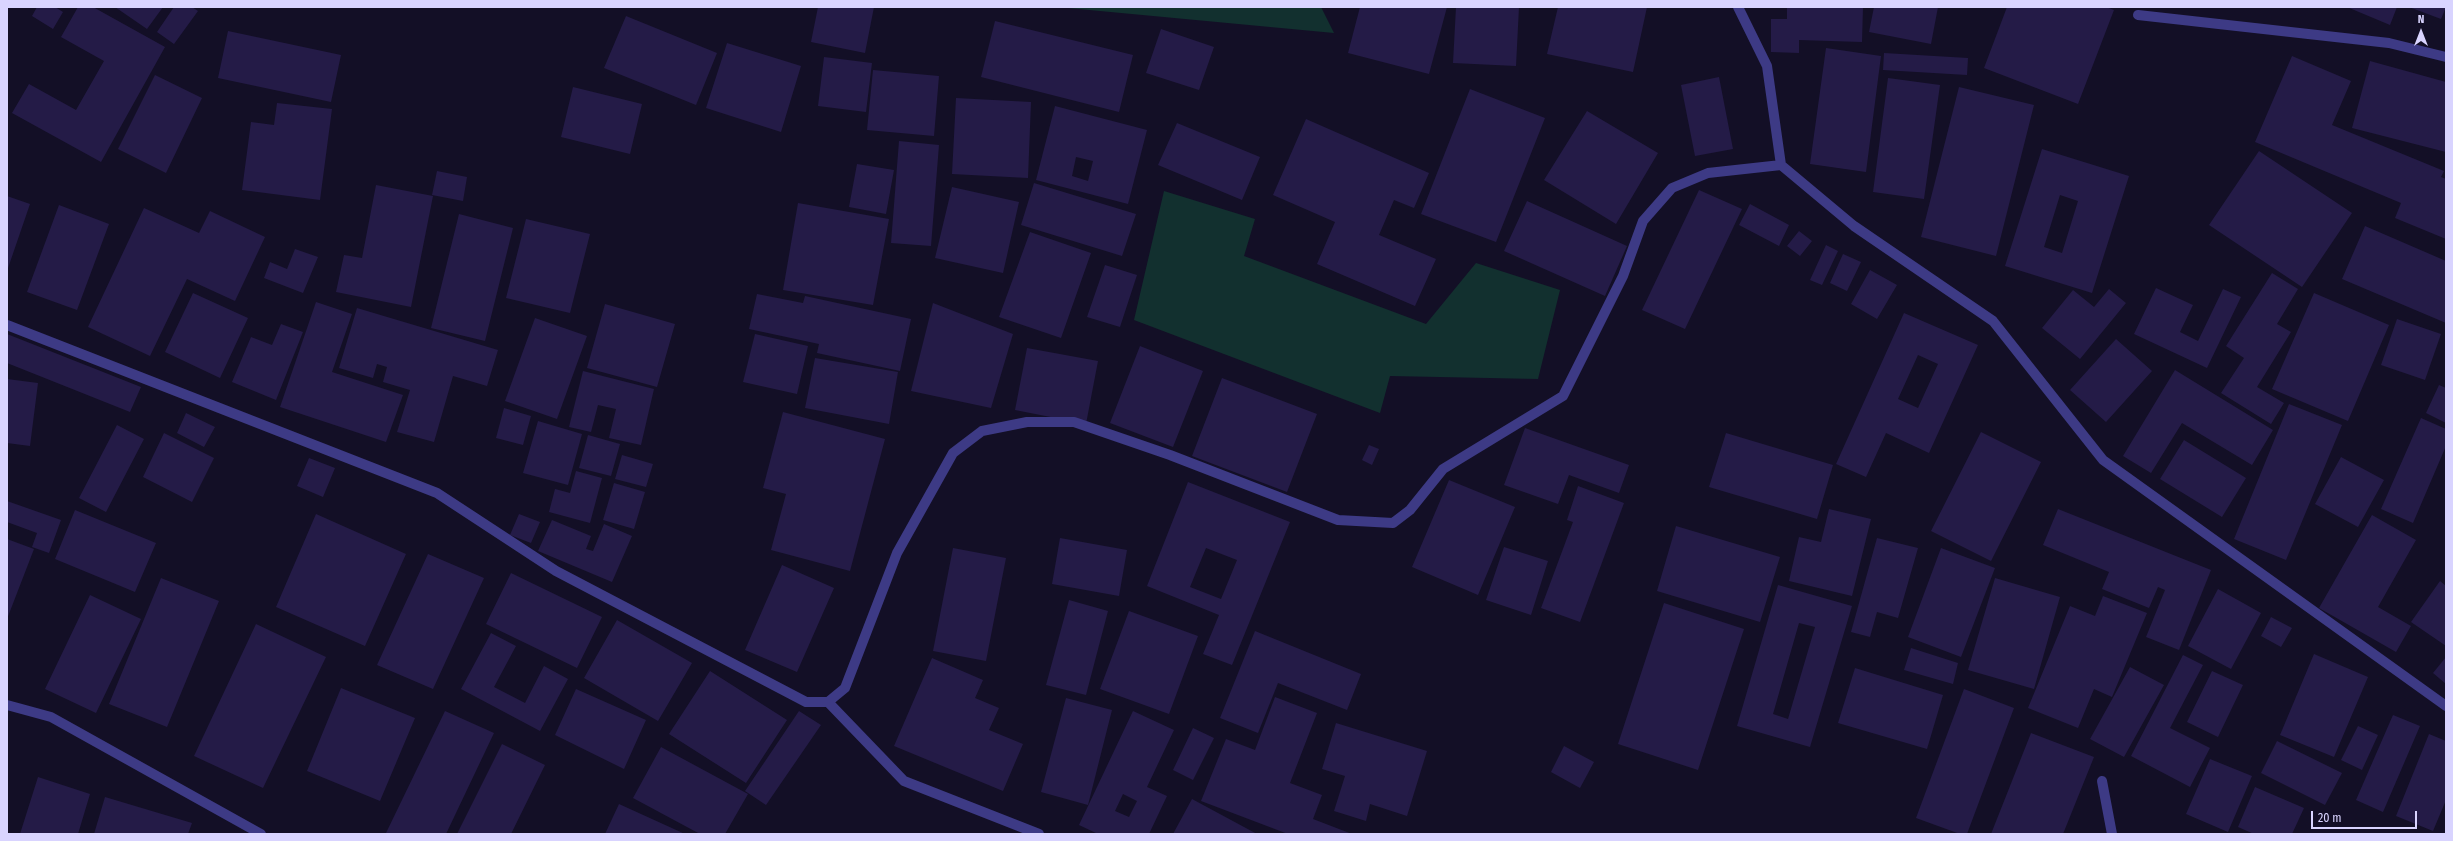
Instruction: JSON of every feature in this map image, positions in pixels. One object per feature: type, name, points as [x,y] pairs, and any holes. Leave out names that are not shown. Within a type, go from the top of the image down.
[{"type":"street","points":[[1739,8],[1767,66],[1781,165],[1854,226],[1993,321],[2103,460],[2446,706]]},
{"type":"street","points":[[2138,15],[2389,43],[2446,57]]},
{"type":"street","points":[[7,324],[437,493],[556,571],[806,702],[828,702],[846,688],[897,553],[953,453],[982,431],[1027,422],[1074,422],[1170,455],[1338,520],[1393,523],[1410,510],[1443,469],[1563,396],[1623,276],[1643,221],[1672,188],[1708,173],[1781,165]]},
{"type":"street","points":[[828,702],[904,781],[1039,834]]},
{"type":"street","points":[[7,705],[51,717],[260,834]]},
{"type":"street","points":[[2102,781],[2112,834]]},
{"type":"green space","points":[[1321,7],[1334,33],[1068,8]]},
{"type":"green space","points":[[1164,191],[1255,219],[1244,256],[1426,324],[1476,263],[1560,290],[1538,379],[1390,376],[1380,413],[1134,320]]},
{"type":"building","points":[[37,7],[55,7],[63,12],[53,29],[32,16]]},
{"type":"building","points":[[78,7],[93,7],[165,47],[101,162],[12,113],[29,84],[76,110],[104,61],[61,37]]},
{"type":"building","points":[[115,7],[163,7],[147,29]]},
{"type":"building","points":[[174,7],[192,7],[198,11],[174,44],[157,32]]},
{"type":"building","points":[[818,7],[874,7],[865,53],[811,42]]},
{"type":"building","points":[[1360,7],[1447,7],[1429,74],[1348,53]]},
{"type":"building","points":[[1456,7],[1519,7],[1516,66],[1453,63]]},
{"type":"building","points":[[1558,7],[1647,7],[1633,72],[1547,54]]},
{"type":"building","points":[[1787,7],[1863,7],[1862,42],[1799,40],[1799,53],[1771,52],[1771,19],[1787,19]]},
{"type":"building","points":[[1874,7],[1938,7],[1931,44],[1869,32]]},
{"type":"building","points":[[2007,7],[2106,7],[2114,10],[2078,104],[1984,68]]},
{"type":"building","points":[[2347,7],[2397,7],[2390,25]]},
{"type":"building","points":[[2409,7],[2446,7],[2441,19]]},
{"type":"building","points":[[626,16],[717,53],[696,105],[604,68]]},
{"type":"building","points":[[995,21],[1133,55],[1119,112],[981,77]]},
{"type":"building","points":[[1161,29],[1214,47],[1199,90],[1146,73]]},
{"type":"building","points":[[228,31],[341,55],[331,102],[218,78]]},
{"type":"building","points":[[727,43],[801,66],[781,132],[706,108]]},
{"type":"building","points":[[1826,48],[1881,56],[1866,172],[1810,164]]},
{"type":"building","points":[[1884,53],[1968,58],[1967,75],[1883,70]]},
{"type":"building","points":[[2292,56],[2351,81],[2332,125],[2444,171],[2441,177],[2446,179],[2446,239],[2395,218],[2401,203],[2255,142]]},
{"type":"building","points":[[824,57],[872,63],[866,112],[818,106]]},
{"type":"building","points":[[2370,61],[2446,82],[2446,152],[2352,128]]},
{"type":"building","points":[[873,70],[939,76],[934,136],[867,130]]},
{"type":"building","points":[[155,75],[202,98],[166,173],[118,149]]},
{"type":"building","points":[[1719,77],[1733,149],[1695,156],[1681,85]]},
{"type":"building","points":[[1888,78],[1940,85],[1924,199],[1873,192]]},
{"type":"building","points":[[573,87],[642,104],[630,154],[561,137]]},
{"type":"building","points":[[1959,87],[2034,105],[1996,256],[1921,237]]},
{"type":"building","points":[[1470,89],[1545,118],[1496,242],[1421,214]]},
{"type":"building","points":[[956,98],[1031,102],[1028,178],[952,174]]},
{"type":"building","points":[[277,103],[332,109],[320,200],[242,190],[251,122],[274,125]]},
{"type":"building","points":[[1055,106],[1147,130],[1128,204],[1036,180]],"holes":[[[1076,157],[1093,161],[1088,181],[1072,176]]]},
{"type":"building","points":[[1587,111],[1658,153],[1616,224],[1544,180]]},
{"type":"building","points":[[1306,119],[1429,173],[1414,208],[1394,200],[1379,235],[1436,259],[1415,306],[1317,264],[1335,222],[1273,195]]},
{"type":"building","points":[[1177,123],[1260,157],[1242,200],[1158,165]]},
{"type":"building","points":[[899,141],[939,145],[931,246],[891,243]]},
{"type":"building","points":[[2042,149],[2129,176],[2092,293],[2005,266]],"holes":[[[2060,195],[2078,201],[2062,253],[2044,247]]]},
{"type":"building","points":[[2259,151],[2352,213],[2302,287],[2209,225]]},
{"type":"building","points":[[857,164],[894,170],[886,214],[849,207]]},
{"type":"building","points":[[437,171],[467,177],[463,201],[432,195]]},
{"type":"building","points":[[1034,183],[1136,214],[1122,256],[1021,225]]},
{"type":"building","points":[[376,185],[433,196],[411,307],[336,292],[344,255],[362,258]]},
{"type":"building","points":[[952,187],[1019,202],[1003,273],[935,258]]},
{"type":"building","points":[[1699,190],[1742,209],[1685,329],[1642,310]]},
{"type":"building","points":[[7,196],[30,204],[7,271]]},
{"type":"building","points":[[1527,201],[1627,246],[1605,296],[1504,251]]},
{"type":"building","points":[[798,203],[889,219],[873,305],[783,290]]},
{"type":"building","points":[[1750,204],[1789,225],[1779,246],[1739,225]]},
{"type":"building","points":[[59,205],[109,224],[77,310],[27,292]]},
{"type":"building","points":[[144,208],[199,233],[210,211],[265,237],[235,301],[187,279],[150,356],[88,327]]},
{"type":"building","points":[[459,214],[513,228],[485,341],[431,328]]},
{"type":"building","points":[[526,219],[590,234],[570,313],[506,298]]},
{"type":"building","points":[[2365,226],[2446,261],[2446,323],[2342,279]]},
{"type":"building","points":[[1799,231],[1812,241],[1800,256],[1787,246]]},
{"type":"building","points":[[1030,232],[1091,253],[1061,338],[999,317]]},
{"type":"building","points":[[1826,245],[1838,251],[1822,285],[1810,280]]},
{"type":"building","points":[[295,249],[318,257],[303,293],[264,278],[270,262],[287,269]]},
{"type":"building","points":[[1843,254],[1861,262],[1847,291],[1830,283]]},
{"type":"building","points":[[1105,265],[1137,275],[1120,327],[1087,317]]},
{"type":"building","points":[[1870,270],[1897,285],[1877,319],[1851,304]]},
{"type":"building","points":[[2272,273],[2298,289],[2277,324],[2291,332],[2257,387],[2284,403],[2271,424],[2221,393],[2244,358],[2226,346]]},
{"type":"building","points":[[2156,288],[2193,305],[2180,332],[2198,341],[2223,289],[2241,297],[2207,368],[2134,334]]},
{"type":"building","points":[[2109,289],[2126,303],[2080,359],[2042,328],[2073,290],[2094,307]]},
{"type":"building","points":[[193,293],[248,318],[220,378],[165,352]]},
{"type":"building","points":[[2314,293],[2389,325],[2348,421],[2272,389]]},
{"type":"building","points":[[757,294],[803,303],[805,296],[911,319],[900,371],[817,353],[819,344],[749,329]]},
{"type":"building","points":[[316,302],[352,314],[332,372],[403,395],[386,442],[280,407]]},
{"type":"building","points":[[933,303],[1013,334],[991,408],[911,391]]},
{"type":"building","points":[[605,304],[675,324],[657,387],[587,368]]},
{"type":"building","points":[[357,308],[498,350],[487,386],[453,376],[434,442],[397,432],[410,390],[383,382],[387,367],[377,364],[373,378],[339,368]]},
{"type":"building","points":[[1904,313],[1978,345],[1929,453],[1886,433],[1866,477],[1836,464]],"holes":[[[1918,355],[1938,364],[1918,408],[1898,399]]]},
{"type":"building","points":[[535,318],[587,336],[557,419],[505,401]]},
{"type":"building","points":[[2397,319],[2441,334],[2425,380],[2381,365]]},
{"type":"building","points":[[281,324],[303,332],[276,400],[232,382],[251,337],[272,345]]},
{"type":"building","points":[[7,334],[141,387],[130,412],[7,363]]},
{"type":"building","points":[[755,334],[808,346],[797,394],[743,382]]},
{"type":"building","points":[[2116,339],[2152,371],[2106,422],[2070,390]]},
{"type":"building","points":[[1140,346],[1203,371],[1173,447],[1110,423]]},
{"type":"building","points":[[1027,348],[1098,361],[1086,424],[1015,410]]},
{"type":"building","points":[[815,358],[898,372],[889,424],[805,408]]},
{"type":"building","points":[[2175,370],[2273,430],[2252,465],[2182,423],[2151,473],[2123,456]]},
{"type":"building","points":[[583,371],[654,389],[641,445],[609,438],[616,409],[598,405],[591,432],[569,427]]},
{"type":"building","points":[[1222,378],[1317,414],[1287,492],[1192,456]]},
{"type":"building","points":[[7,379],[38,383],[30,446],[7,443]]},
{"type":"building","points":[[2439,385],[2446,388],[2446,423],[2426,413]]},
{"type":"building","points":[[2289,404],[2342,425],[2286,560],[2234,539]]},
{"type":"building","points":[[504,408],[531,416],[523,445],[496,438]]},
{"type":"building","points":[[783,412],[885,439],[850,571],[771,550],[786,494],[763,488]]},
{"type":"building","points":[[186,413],[215,427],[204,447],[177,433]]},
{"type":"building","points":[[2421,418],[2446,429],[2446,446],[2413,523],[2381,509]]},
{"type":"building","points":[[538,421],[582,434],[568,485],[523,473]]},
{"type":"building","points":[[117,425],[144,439],[106,512],[79,498]]},
{"type":"building","points":[[1525,428],[1629,465],[1619,493],[1569,475],[1558,504],[1504,485]]},
{"type":"building","points":[[1981,432],[2041,462],[1991,561],[1931,531]]},
{"type":"building","points":[[164,433],[214,458],[192,502],[143,477]]},
{"type":"building","points":[[1726,433],[1833,465],[1817,519],[1709,487]]},
{"type":"building","points":[[588,435],[620,444],[611,476],[579,468]]},
{"type":"building","points":[[2184,440],[2246,478],[2222,517],[2160,479]]},
{"type":"building","points":[[1369,445],[1379,449],[1372,465],[1362,460]]},
{"type":"building","points":[[622,455],[653,464],[646,487],[615,479]]},
{"type":"building","points":[[2341,457],[2384,480],[2358,527],[2315,504]]},
{"type":"building","points":[[309,458],[335,468],[323,497],[297,486]]},
{"type":"building","points":[[576,471],[602,478],[590,523],[549,512],[555,489],[570,493]]},
{"type":"building","points":[[1449,480],[1515,507],[1478,595],[1412,567]]},
{"type":"building","points":[[1188,482],[1290,522],[1232,665],[1203,654],[1219,615],[1147,586]],"holes":[[[1206,548],[1237,560],[1221,599],[1190,587]]]},
{"type":"building","points":[[614,483],[645,492],[634,529],[603,520]]},
{"type":"building","points":[[1578,486],[1624,503],[1580,622],[1541,608],[1573,522],[1567,520]]},
{"type":"building","points":[[7,501],[61,520],[49,553],[32,547],[37,533],[7,522]]},
{"type":"building","points":[[1829,509],[1871,519],[1852,596],[1789,581],[1799,537],[1821,542]]},
{"type":"building","points":[[2058,509],[2211,570],[2179,650],[2146,637],[2165,590],[2158,587],[2149,608],[2102,589],[2109,572],[2043,545]]},
{"type":"building","points":[[75,510],[156,543],[135,592],[55,559]]},
{"type":"building","points":[[316,514],[406,554],[365,646],[276,607]]},
{"type":"building","points":[[519,514],[540,522],[531,543],[510,535]]},
{"type":"building","points":[[2372,515],[2416,540],[2378,607],[2411,626],[2396,652],[2319,608]]},
{"type":"building","points":[[552,520],[591,536],[586,549],[593,551],[604,524],[632,536],[612,582],[538,551]]},
{"type":"building","points":[[1676,526],[1780,557],[1760,622],[1657,591]]},
{"type":"building","points":[[1060,538],[1127,550],[1119,596],[1052,584]]},
{"type":"building","points":[[1877,538],[1918,548],[1898,618],[1877,612],[1870,637],[1851,632]]},
{"type":"building","points":[[7,539],[34,549],[7,619]]},
{"type":"building","points":[[1504,547],[1548,561],[1531,615],[1486,600]]},
{"type":"building","points":[[953,548],[1006,558],[986,661],[933,651]]},
{"type":"building","points":[[1941,548],[1995,568],[1961,657],[1908,637]]},
{"type":"building","points":[[428,554],[484,578],[433,689],[377,665]]},
{"type":"building","points":[[782,565],[834,588],[797,672],[745,650]]},
{"type":"building","points":[[511,573],[602,617],[577,668],[486,624]]},
{"type":"building","points":[[161,578],[219,601],[167,727],[109,704]]},
{"type":"building","points":[[1995,578],[2060,597],[2034,689],[1968,670]]},
{"type":"building","points":[[2440,581],[2446,586],[2446,646],[2411,622]]},
{"type":"building","points":[[1778,585],[1852,606],[1810,747],[1737,726]],"holes":[[[1799,623],[1815,627],[1788,719],[1773,714]]]},
{"type":"building","points":[[2218,589],[2261,613],[2231,669],[2188,646]]},
{"type":"building","points":[[90,595],[141,619],[96,713],[45,689]]},
{"type":"building","points":[[2103,596],[2147,613],[2112,697],[2094,689],[2078,728],[2028,708],[2070,606],[2095,616]]},
{"type":"building","points":[[1069,600],[1108,611],[1086,695],[1046,685]]},
{"type":"building","points":[[1664,603],[1744,629],[1698,770],[1618,744]]},
{"type":"building","points":[[1129,611],[1198,636],[1169,714],[1100,689]]},
{"type":"building","points":[[2271,617],[2292,628],[2281,647],[2261,636]]},
{"type":"building","points":[[617,620],[692,663],[658,721],[584,678]]},
{"type":"building","points":[[256,624],[326,657],[263,788],[194,756]]},
{"type":"building","points":[[1255,631],[1361,674],[1347,710],[1278,683],[1258,733],[1220,718]]},
{"type":"building","points":[[491,633],[516,646],[494,687],[525,703],[544,666],[568,679],[540,731],[461,689]]},
{"type":"building","points":[[1911,648],[1958,663],[1953,684],[1904,670]]},
{"type":"building","points":[[2314,654],[2368,677],[2334,757],[2280,735]]},
{"type":"building","points":[[2183,655],[2203,665],[2170,728],[2210,748],[2190,787],[2131,756]]},
{"type":"building","points":[[2446,657],[2446,684],[2433,673]]},
{"type":"building","points":[[932,658],[983,680],[975,698],[999,708],[989,730],[1023,744],[1003,791],[894,746]]},
{"type":"building","points":[[2130,667],[2164,685],[2124,757],[2090,739]]},
{"type":"building","points":[[1855,668],[1943,695],[1927,749],[1838,723]]},
{"type":"building","points":[[710,671],[787,720],[746,783],[669,734]]},
{"type":"building","points":[[2212,671],[2243,685],[2218,737],[2187,722]]},
{"type":"building","points":[[341,688],[415,718],[380,801],[307,771]]},
{"type":"building","points":[[576,689],[646,720],[624,769],[555,735]]},
{"type":"building","points":[[1964,689],[2014,708],[1967,834],[1960,834],[1916,818]]},
{"type":"building","points":[[1275,697],[1317,713],[1290,783],[1322,795],[1313,819],[1352,834],[1288,834],[1201,801],[1226,739],[1255,750]]},
{"type":"building","points":[[1066,698],[1112,710],[1088,805],[1041,792]]},
{"type":"building","points":[[445,711],[494,733],[446,834],[386,833]]},
{"type":"building","points":[[799,711],[821,725],[766,805],[745,791]]},
{"type":"building","points":[[1133,711],[1174,730],[1147,787],[1167,796],[1149,834],[1098,834],[1079,825]],"holes":[[[1123,794],[1137,801],[1129,817],[1115,811]]]},
{"type":"building","points":[[2393,715],[2420,726],[2383,812],[2356,800]]},
{"type":"building","points":[[1336,723],[1427,751],[1407,816],[1370,804],[1366,821],[1334,811],[1345,776],[1322,769]]},
{"type":"building","points":[[2358,726],[2378,735],[2362,770],[2341,760]]},
{"type":"building","points":[[1193,728],[1214,738],[1193,780],[1173,770]]},
{"type":"building","points":[[2031,733],[2094,757],[2063,834],[1991,834]]},
{"type":"building","points":[[2429,734],[2446,741],[2446,800],[2433,831],[2396,816]]},
{"type":"building","points":[[2277,741],[2342,773],[2325,805],[2261,773]]},
{"type":"building","points":[[502,744],[545,765],[511,834],[457,834]]},
{"type":"building","points":[[1564,746],[1594,762],[1580,788],[1551,772]]},
{"type":"building","points":[[661,747],[748,794],[725,834],[700,834],[633,798]]},
{"type":"building","points":[[2210,759],[2252,776],[2228,832],[2186,814]]},
{"type":"building","points":[[38,777],[90,794],[78,834],[20,834]]},
{"type":"building","points":[[2255,787],[2304,808],[2292,834],[2254,834],[2238,827]]},
{"type":"building","points":[[105,797],[192,823],[188,834],[94,834]]},
{"type":"building","points":[[1192,799],[1257,834],[1173,834]]},
{"type":"building","points":[[619,804],[685,834],[605,834]]}]
